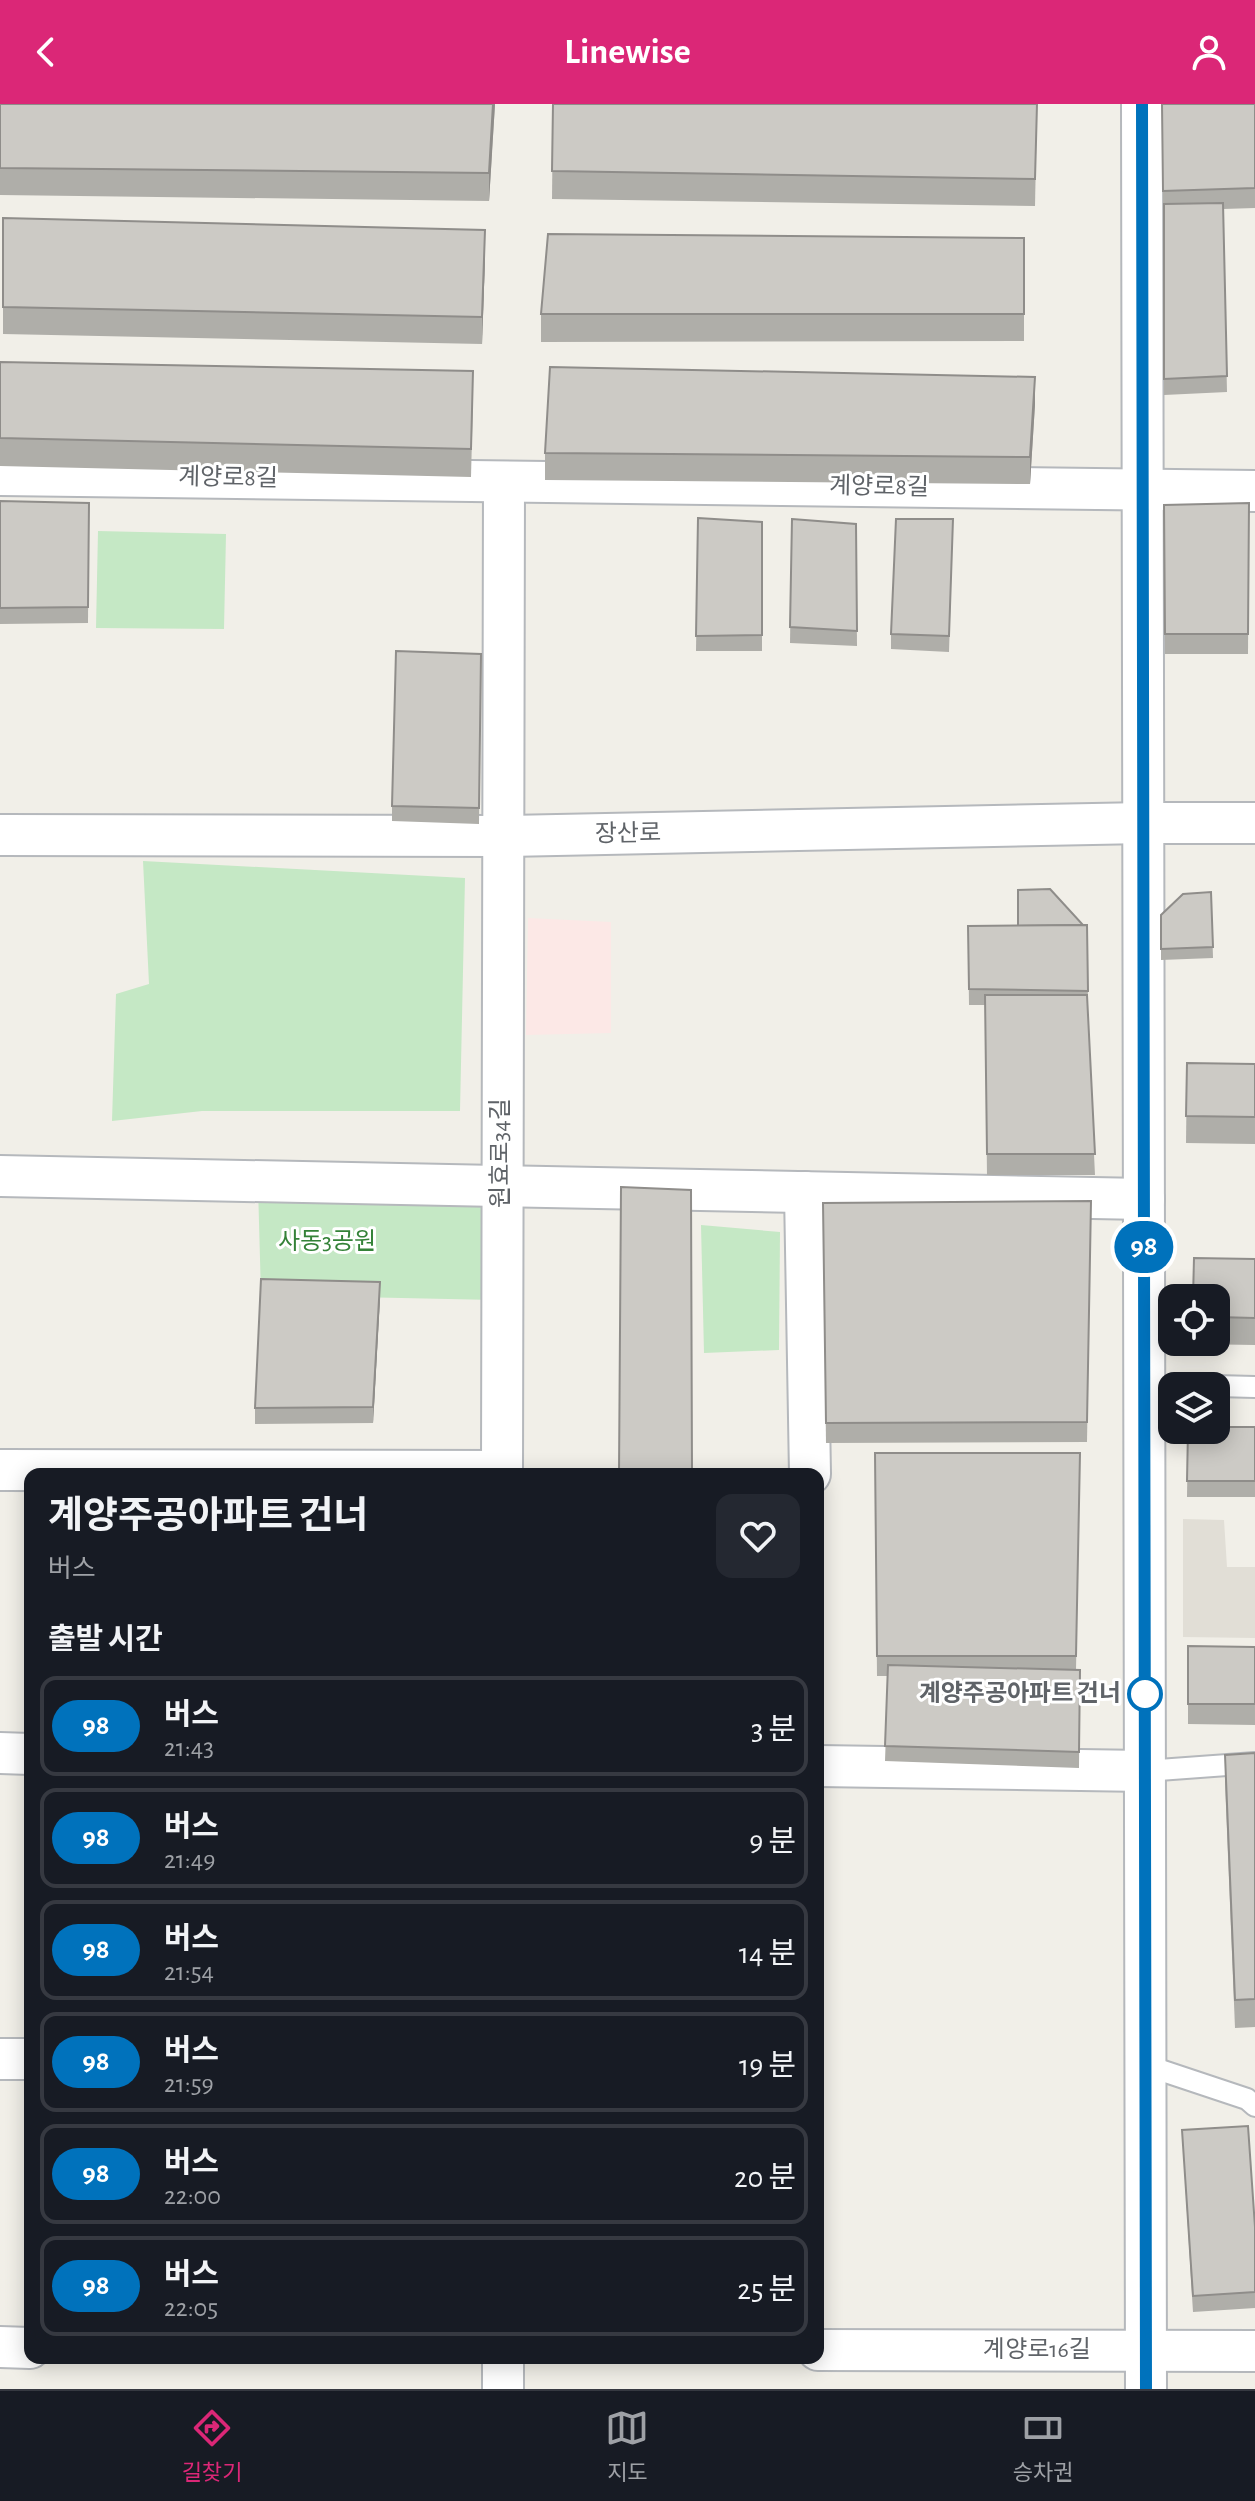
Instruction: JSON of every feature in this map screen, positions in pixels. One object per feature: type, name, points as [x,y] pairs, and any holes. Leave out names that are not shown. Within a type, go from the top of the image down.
[{"type":"street","points":[[1142,104],[1146,2370]]},
{"type":"street","name":"계양로8길","points":[[0,475],[1255,491]]},
{"type":"street","points":[[503,836],[504,482]]},
{"type":"street","name":"장산로","points":[[0,835],[503,836],[1255,823]]},
{"type":"street","name":"원효로34길","points":[[502,1468],[503,836]]},
{"type":"street","points":[[0,1176],[1144,1199]]},
{"type":"street","points":[[805,1192],[810,1468]]},
{"type":"street","name":"원효로34길","points":[[0,1470],[24,1470]]},
{"type":"street","points":[[0,1753],[24,1754]]},
{"type":"street","points":[[824,1766],[1145,1771]]},
{"type":"street","points":[[0,2059],[24,2059]]},
{"type":"street","points":[[0,2347],[24,2348]]},
{"type":"street","name":"계양로16길","points":[[824,2350],[1146,2370],[1255,2351]]},
{"type":"street","points":[[503,2364],[503,2389]]},
{"type":"lane","points":[[1230,1386],[1255,1387]]},
{"type":"lane","points":[[1145,1771],[1255,1763]]},
{"type":"lane","points":[[1145,2065],[1247,2099],[1255,2106]]},
{"type":"shaded area","points":[[528,918],[611,922],[611,1033],[526,1035]]},
{"type":"shaded area","points":[[1183,1519],[1224,1520],[1227,1567],[1255,1567],[1255,1638],[1183,1637]]},
{"type":"green space","points":[[98,531],[226,534],[224,629],[96,628]]},
{"type":"green space","points":[[143,861],[465,878],[460,1111],[202,1111],[112,1121],[116,994],[149,984]]},
{"type":"green space","name":"사동3공원","points":[[258,1186],[481,1192],[495,1300],[261,1295]]},
{"type":"green space","points":[[701,1225],[780,1232],[779,1350],[704,1353]]},
{"type":"building","points":[[0,104],[493,104],[489,173],[0,168]]},
{"type":"building","points":[[553,104],[1037,104],[1035,179],[552,171]]},
{"type":"building","points":[[1162,104],[1255,104],[1255,188],[1163,191]]},
{"type":"building","points":[[1223,203],[1227,376],[1164,379],[1164,204]]},
{"type":"building","points":[[3,218],[485,230],[482,317],[3,307]]},
{"type":"building","points":[[548,234],[1024,238],[1024,314],[541,314]]},
{"type":"building","points":[[0,362],[473,371],[471,449],[0,438]]},
{"type":"building","points":[[550,367],[1035,377],[1030,457],[545,453]]},
{"type":"building","points":[[0,501],[89,503],[88,607],[0,608]]},
{"type":"building","points":[[1249,503],[1248,634],[1165,634],[1164,505]]},
{"type":"building","points":[[698,518],[762,522],[762,635],[696,636]]},
{"type":"building","points":[[792,519],[856,524],[857,631],[790,627]]},
{"type":"building","points":[[896,519],[953,519],[949,636],[891,634]]},
{"type":"building","points":[[396,651],[481,654],[479,808],[392,806]]},
{"type":"building","points":[[1050,889],[1083,925],[1018,926],[1018,890]]},
{"type":"building","points":[[1211,892],[1213,947],[1161,949],[1161,915],[1183,894]]},
{"type":"building","points":[[1087,925],[1088,991],[969,989],[968,926]]},
{"type":"building","points":[[985,995],[1087,995],[1095,1154],[987,1154]]},
{"type":"building","points":[[1187,1063],[1255,1064],[1255,1117],[1186,1116]]},
{"type":"building","points":[[621,1187],[691,1190],[692,1468],[619,1468]]},
{"type":"building","points":[[1091,1201],[1087,1422],[826,1423],[823,1203]]},
{"type":"building","points":[[1194,1258],[1255,1259],[1255,1318],[1230,1317],[1230,1284],[1193,1284]]},
{"type":"building","points":[[261,1279],[380,1282],[373,1407],[255,1408]]},
{"type":"building","points":[[1230,1427],[1255,1427],[1255,1481],[1187,1481],[1188,1444],[1230,1444]]},
{"type":"building","points":[[875,1453],[1080,1453],[1076,1656],[877,1656]]},
{"type":"building","points":[[1188,1646],[1255,1647],[1255,1704],[1188,1704]]},
{"type":"building","points":[[888,1665],[1080,1670],[1079,1752],[885,1746]]},
{"type":"building","points":[[1255,1753],[1255,1999],[1235,2000],[1225,1755]]},
{"type":"building","points":[[1248,2126],[1255,2227],[1255,2292],[1193,2296],[1182,2130]]},
{"type":"bus line","name":"98","points":[[1142,104],[1146,2389]]},
{"type":"place","name":"계양주공아파트 건너","points":[[1145,1694]]}]
